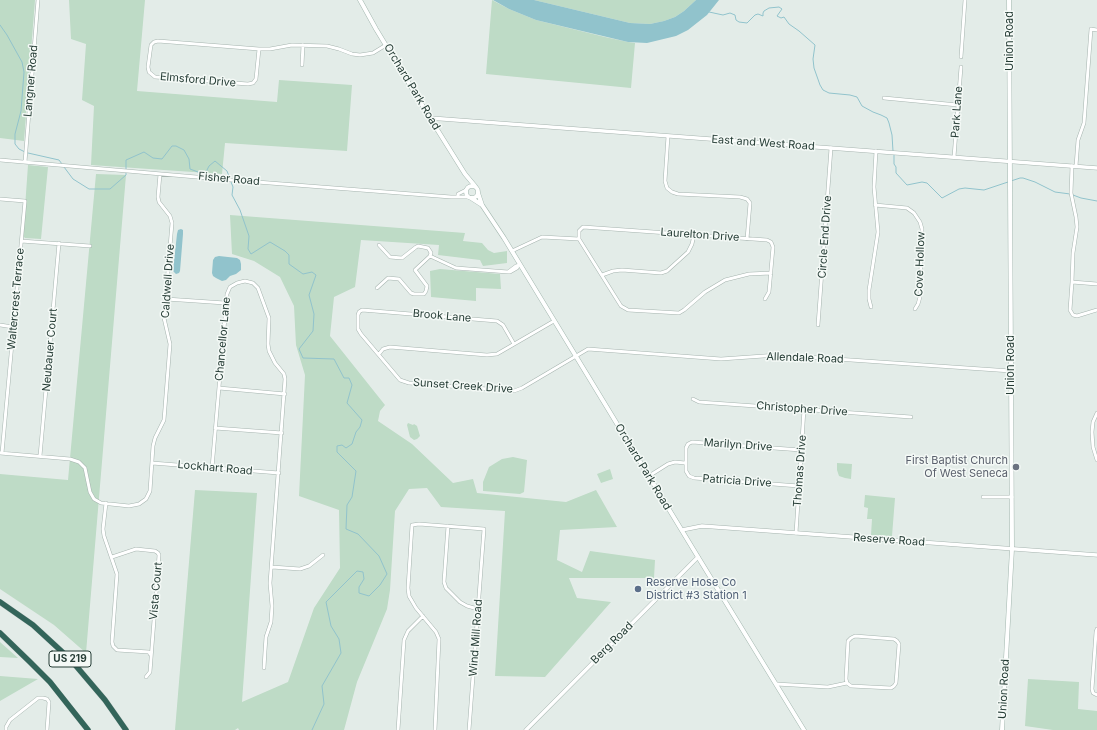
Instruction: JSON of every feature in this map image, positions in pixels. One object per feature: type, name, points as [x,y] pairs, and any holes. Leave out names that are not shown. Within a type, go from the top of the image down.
[{"type":"highway","name":"US 219","points":[[0,602],[33,625],[71,660],[105,700],[126,730]]},
{"type":"highway","name":"US 219","points":[[0,633],[50,682],[88,730]]},
{"type":"main road","name":"Orchard Park Road","points":[[360,0],[464,174],[467,181],[466,189]]},
{"type":"main road","name":"Union Road","points":[[1002,730],[1012,549],[1009,0]]},
{"type":"main road","name":"Orchard Park Road","points":[[464,174],[474,186]]},
{"type":"main road","points":[[471,185],[474,186],[478,189],[478,193],[476,197],[470,197],[466,193],[466,189],[471,185]]},
{"type":"main road","name":"Orchard Park Road","points":[[478,193],[482,205],[512,251],[519,266],[576,356],[804,730]]},
{"type":"main road","name":"Orchard Park Road","points":[[470,197],[482,205]]},
{"type":"street","name":"Langner Road","points":[[25,162],[38,0]]},
{"type":"street","points":[[961,57],[965,0]]},
{"type":"street","points":[[1097,30],[1091,29],[1084,123],[1078,140],[1071,193],[1077,227],[1073,253],[1070,310],[1071,314],[1077,316],[1097,310]]},
{"type":"street","name":"Elmsford Drive","points":[[259,49],[257,77],[251,84],[158,77],[153,76],[148,70],[150,48],[152,43],[156,41],[259,49],[270,49],[288,45],[333,47],[352,54],[360,55],[373,53],[386,45]]},
{"type":"street","points":[[302,65],[303,45]]},
{"type":"street","name":"Park Lane","points":[[954,157],[961,67]]},
{"type":"street","points":[[884,98],[958,105]]},
{"type":"street","name":"East and West Road","points":[[430,118],[1097,168]]},
{"type":"street","points":[[668,136],[665,181],[667,188],[678,194],[740,197],[748,199],[750,203],[747,238]]},
{"type":"street","name":"Circle End Drive","points":[[818,325],[832,148]]},
{"type":"street","points":[[871,307],[868,290],[878,232],[874,181],[876,151]]},
{"type":"street","name":"Fisher Road","points":[[0,160],[160,174],[470,197]]},
{"type":"street","name":"Caldwell Drive","points":[[40,456],[79,462],[85,468],[90,492],[94,499],[101,503],[129,506],[140,504],[146,499],[150,491],[153,446],[155,438],[164,420],[170,344],[164,322],[172,223],[170,216],[159,202],[160,174]]},
{"type":"street","points":[[458,196],[458,194],[466,189]]},
{"type":"street","name":"Waltercrest Terrace","points":[[0,198],[25,201],[1,453]]},
{"type":"street","name":"Cove Hollow","points":[[876,205],[907,208],[914,213],[920,222],[922,229],[920,297],[915,309]]},
{"type":"street","name":"Laurelton Drive","points":[[579,239],[579,231],[584,227],[768,240],[771,242],[773,247],[770,292],[765,299]]},
{"type":"street","points":[[602,275],[613,271],[622,270],[661,273],[667,272],[688,252],[694,235]]},
{"type":"street","points":[[512,251],[542,237],[579,239],[621,306],[625,309],[636,311],[677,313],[684,310],[705,292],[725,280],[749,274],[771,273]]},
{"type":"street","points":[[21,240],[90,246]]},
{"type":"street","name":"Neubauer Court","points":[[40,456],[59,243]]},
{"type":"street","points":[[379,245],[390,257],[402,258],[418,246],[428,248],[430,251],[430,256]]},
{"type":"street","points":[[430,256],[456,268],[508,272],[516,266],[519,266]]},
{"type":"street","points":[[377,288],[388,278],[399,279],[411,293],[424,294],[427,286],[415,270],[430,256]]},
{"type":"street","name":"Chancellor Lane","points":[[212,468],[226,294],[230,287],[237,282],[245,281],[253,283],[258,288],[269,318],[269,351],[285,377],[285,394],[270,584],[272,606],[266,637],[264,668]]},
{"type":"street","points":[[1072,282],[1097,284]]},
{"type":"street","points":[[166,299],[225,304]]},
{"type":"street","name":"Brook Lane","points":[[359,312],[362,310],[497,320],[503,325],[514,344]]},
{"type":"street","name":"Sunset Creek Drive","points":[[359,312],[358,329],[361,334],[400,380],[408,384],[514,391],[522,388],[576,356]]},
{"type":"street","points":[[379,354],[383,349],[390,347],[487,355],[497,354],[554,321]]},
{"type":"street","points":[[0,326],[13,327]]},
{"type":"street","name":"Allendale Road","points":[[576,356],[588,349],[721,359],[778,355],[1011,371]]},
{"type":"street","points":[[218,388],[285,394]]},
{"type":"street","name":"Christopher Drive","points":[[694,399],[700,402],[911,417]]},
{"type":"street","name":"Thomas Drive","points":[[796,533],[804,409]]},
{"type":"street","points":[[1097,412],[1093,422],[1092,432],[1093,447],[1097,460]]},
{"type":"street","points":[[215,428],[282,433]]},
{"type":"street","name":"Marilyn Drive","points":[[685,463],[687,446],[692,442],[801,450]]},
{"type":"street","points":[[1,453],[40,456]]},
{"type":"street","points":[[648,476],[668,464],[675,462],[685,463]]},
{"type":"street","name":"Lockhart Road","points":[[152,463],[279,473]]},
{"type":"street","name":"Patricia Drive","points":[[685,463],[687,474],[694,478],[799,486]]},
{"type":"street","points":[[983,497],[1012,497]]},
{"type":"street","points":[[106,503],[103,529],[104,536],[117,574],[112,642],[113,646],[117,650],[149,652],[150,654]]},
{"type":"street","points":[[435,730],[439,639],[436,632],[416,608],[409,596],[408,588],[412,525],[448,526],[444,582],[446,588],[460,602],[478,609]]},
{"type":"street","name":"Wind Mill Road","points":[[448,526],[484,529],[469,730]]},
{"type":"street","name":"Reserve Road","points":[[682,530],[702,526],[1097,555]]},
{"type":"street","name":"Vista Court","points":[[112,557],[136,549],[155,551],[158,553],[159,563],[150,654],[150,672],[146,676]]},
{"type":"street","points":[[272,568],[300,569],[309,566],[323,555]]},
{"type":"street","name":"Berg Road","points":[[526,730],[698,557]]},
{"type":"street","points":[[398,730],[404,640],[408,631],[423,616]]},
{"type":"street","points":[[1097,629],[1092,689],[1093,693],[1097,695]]},
{"type":"street","points":[[776,684],[828,688],[847,683],[851,686],[891,688],[896,683],[897,641],[894,639],[855,636],[851,638],[848,641],[847,683]]},
{"type":"street","points":[[6,730],[10,720],[40,698],[45,698],[49,702],[47,730]]},
{"type":"green space","points":[[0,0],[35,0],[24,141],[0,138]]},
{"type":"green space","points":[[69,0],[145,0],[137,91],[277,102],[279,80],[352,85],[347,151],[225,143],[222,174],[91,165],[94,106],[82,100],[86,44],[71,39]]},
{"type":"green space","points":[[492,0],[536,20],[635,43],[631,88],[486,74]]},
{"type":"green space","points":[[534,0],[696,0],[675,17],[650,24],[630,23]]},
{"type":"green space","points":[[28,165],[48,167],[41,239],[25,238],[23,236]]},
{"type":"green space","points":[[96,174],[126,175],[86,653],[54,625],[0,589],[0,474],[68,480]]},
{"type":"green space","points":[[230,215],[465,233],[463,241],[482,243],[488,250],[494,253],[507,251],[507,263],[483,266],[480,260],[438,255],[439,245],[361,240],[355,287],[334,297],[330,336],[385,405],[380,411],[378,421],[412,444],[453,483],[473,479],[477,493],[566,502],[596,490],[617,527],[560,530],[557,560],[582,572],[590,551],[655,560],[654,578],[569,578],[577,598],[611,602],[545,677],[495,676],[505,511],[441,507],[427,488],[409,489],[395,511],[390,590],[387,609],[357,682],[344,730],[239,730],[238,728],[235,730],[175,730],[195,490],[257,493],[242,702],[288,682],[314,608],[340,568],[339,510],[299,496],[305,375],[296,345],[294,306],[280,277],[254,261],[232,254]]},
{"type":"green space","points":[[440,269],[500,274],[501,289],[476,288],[476,301],[431,297],[430,271]]},
{"type":"green space","points":[[408,423],[417,426],[420,436],[417,439],[414,440],[410,437],[407,425]]},
{"type":"green space","points":[[513,457],[527,460],[524,492],[520,494],[483,491],[483,482],[489,467],[502,459]]},
{"type":"green space","points":[[837,463],[852,464],[851,479],[839,476]]},
{"type":"green space","points":[[610,469],[613,479],[601,483],[597,474]]},
{"type":"green space","points":[[865,495],[895,498],[892,536],[871,535],[872,519],[867,519],[868,508],[864,507]]},
{"type":"green space","points":[[0,642],[18,658],[0,657]]},
{"type":"green space","points":[[0,676],[38,679],[0,701]]},
{"type":"green space","points":[[1028,679],[1079,682],[1078,709],[1097,711],[1097,730],[1053,730],[1025,726]]},
{"type":"water","points":[[493,0],[534,0],[630,23],[650,24],[675,17],[696,0],[719,0],[707,15],[688,30],[676,36],[647,43],[628,42],[536,20],[509,9]]},
{"type":"water","points":[[178,230],[183,230],[183,234],[180,271],[176,274],[173,271],[177,234]]},
{"type":"water","points":[[215,257],[237,258],[240,260],[241,270],[226,280],[222,281],[216,278],[212,273],[213,260]]},
{"type":"waterway","points":[[709,12],[723,15],[730,13],[735,15],[736,20],[739,22],[747,23],[755,15],[758,14],[763,16],[764,11],[769,8],[779,7],[782,9],[777,16],[781,18],[784,17],[789,24],[815,45],[813,59],[814,68],[823,90],[829,93],[857,97],[862,106],[887,118],[892,135],[893,151]]},
{"type":"waterway","points":[[0,25],[22,62],[24,72],[21,111],[15,134],[15,144],[19,149],[25,152]]},
{"type":"waterway","points":[[126,170],[126,160],[144,152],[153,158],[162,159],[172,146],[176,146],[184,150],[189,159],[190,169],[198,172],[206,172],[209,166],[215,161],[227,171],[230,179]]},
{"type":"waterway","points":[[28,153],[59,160],[62,164]]},
{"type":"waterway","points":[[894,154],[896,173],[907,185],[922,182],[927,183],[942,198],[959,189],[965,188],[984,190],[1008,182]]},
{"type":"waterway","points":[[64,167],[73,179],[89,189],[110,189],[126,175],[126,173]]},
{"type":"waterway","points":[[1011,181],[1023,178],[1055,192],[1070,194]]},
{"type":"waterway","points":[[231,182],[233,187],[232,195],[240,210],[249,236],[248,249],[251,254],[270,242],[289,255],[289,264],[303,274],[312,272],[316,275],[309,295],[314,314],[313,331],[299,349],[303,358],[334,359],[344,378],[349,378],[352,385],[347,403],[362,420],[352,444],[346,448],[342,445],[337,446],[337,452],[356,471],[352,497],[347,505],[346,529],[358,534],[379,556],[387,574],[380,585],[369,596],[359,593],[359,587],[364,579],[363,572],[357,571],[326,602],[331,626],[339,639],[341,653],[322,686],[324,704],[312,730]]},
{"type":"waterway","points":[[1073,195],[1097,201]]},
{"type":"place","name":"First Baptist Church Of West Seneca","points":[[1016,467]]},
{"type":"place","name":"Reserve Hose Co District #3 Station 1","points":[[638,589]]}]
